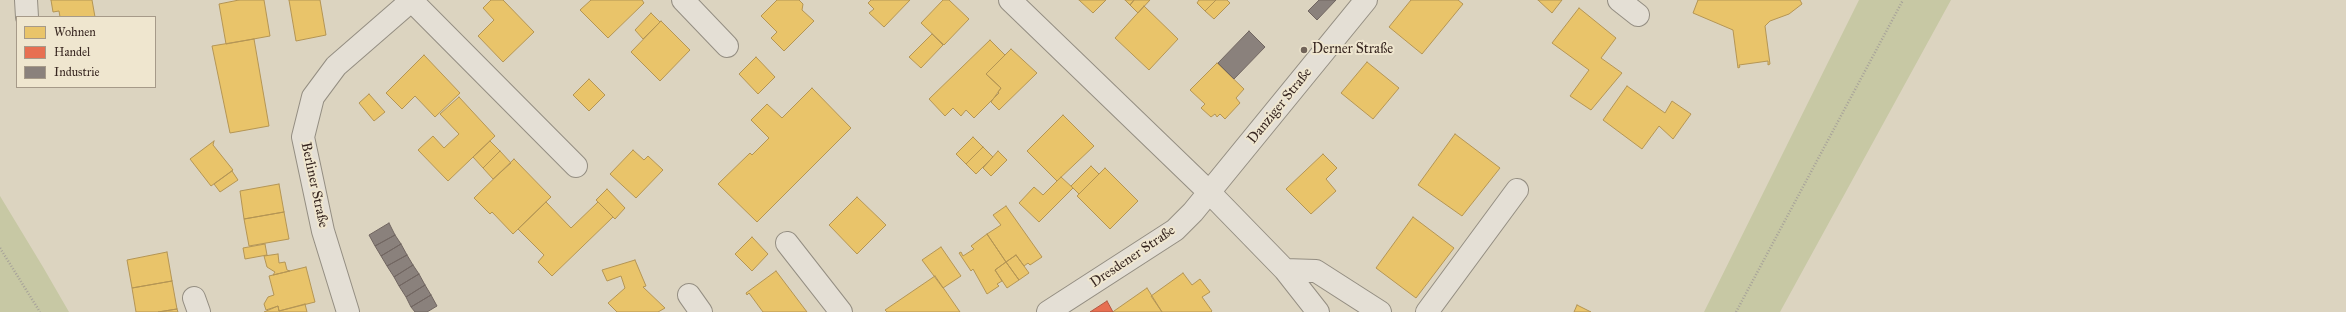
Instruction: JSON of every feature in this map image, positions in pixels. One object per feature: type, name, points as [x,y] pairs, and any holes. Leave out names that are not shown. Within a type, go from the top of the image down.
[{"type":"street","points":[[26,0],[27,16]]},
{"type":"street","name":"Berliner Straße","points":[[348,312],[323,231],[303,137],[314,97],[336,66],[411,0],[576,166]]},
{"type":"street","points":[[683,0],[726,46]]},
{"type":"street","points":[[1010,0],[1210,193],[1284,270],[1318,312]]},
{"type":"street","name":"Danziger Straße","points":[[1210,193],[1366,0]]},
{"type":"street","points":[[1619,0],[1638,15]]},
{"type":"street","points":[[1428,312],[1517,190]]},
{"type":"street","name":"Dresdener Straße","points":[[1048,312],[1175,230],[1210,193]]},
{"type":"street","points":[[787,242],[841,312]]},
{"type":"street","points":[[1284,270],[1316,271],[1380,312]]},
{"type":"street","points":[[688,295],[701,312]]},
{"type":"path","points":[[1736,312],[1903,0]]},
{"type":"path","points":[[0,248],[40,312]]},
{"type":"green space","points":[[1859,0],[1951,0],[1780,312],[1704,312]]},
{"type":"green space","points":[[0,196],[43,267],[69,312],[0,312]]},
{"type":"building: Wohnen","points":[[51,0],[92,0],[95,16],[60,16],[59,11],[53,12]]},
{"type":"building: Wohnen","points":[[239,0],[264,0],[270,36],[226,44],[219,4]]},
{"type":"building: Wohnen","points":[[289,0],[320,0],[326,35],[296,41]]},
{"type":"building: Wohnen","points":[[491,0],[503,0],[534,32],[503,62],[478,36],[494,20],[483,8]]},
{"type":"building: Wohnen","points":[[591,0],[642,0],[644,3],[608,38],[580,10]]},
{"type":"building: Wohnen","points":[[777,0],[799,0],[803,4],[802,10],[814,21],[784,51],[771,38],[777,32],[761,16]]},
{"type":"building: Wohnen","points":[[871,0],[910,0],[884,27],[869,13],[874,9],[868,3]]},
{"type":"building: Wohnen","points":[[943,0],[949,0],[969,19],[944,45],[921,23]]},
{"type":"building: Wohnen","points":[[1079,0],[1106,0],[1093,13]]},
{"type":"building: Wohnen","points":[[1125,0],[1134,0],[1130,5]]},
{"type":"building: Wohnen","points":[[1134,0],[1150,0],[1138,13],[1130,5]]},
{"type":"building: Wohnen","points":[[1199,0],[1216,0],[1205,11],[1197,3]]},
{"type":"building: Wohnen","points":[[1216,0],[1227,0],[1230,3],[1214,19],[1205,11]]},
{"type":"building: Wohnen","points":[[1411,0],[1458,0],[1463,4],[1422,54],[1389,27]]},
{"type":"building: Wohnen","points":[[1538,0],[1562,0],[1552,13]]},
{"type":"building: Wohnen","points":[[1698,0],[1800,0],[1802,4],[1789,14],[1770,21],[1765,26],[1770,64],[1768,65],[1768,61],[1739,65],[1740,67],[1738,68],[1733,30],[1693,13]]},
{"type":"building: Wohnen","points":[[1144,6],[1178,39],[1149,70],[1115,38]]},
{"type":"building: Wohnen","points":[[1579,8],[1616,38],[1601,58],[1622,73],[1591,110],[1570,96],[1589,70],[1552,43]]},
{"type":"building: Wohnen","points":[[651,13],[660,22],[643,39],[635,30]]},
{"type":"building: Wohnen","points":[[661,21],[690,50],[660,81],[631,52]]},
{"type":"building: Wohnen","points":[[932,34],[943,45],[921,68],[909,57]]},
{"type":"building: Wohnen","points":[[254,39],[269,126],[230,133],[212,46]]},
{"type":"building: Wohnen","points":[[990,40],[1005,55],[986,74],[1001,88],[998,92],[999,93],[974,118],[966,110],[961,116],[953,108],[945,116],[929,99]]},
{"type":"building: Wohnen","points":[[1011,49],[1037,73],[999,110],[991,102],[1001,88],[986,74]]},
{"type":"building: Wohnen","points":[[424,55],[460,93],[435,117],[415,96],[402,109],[386,93]]},
{"type":"building: Wohnen","points":[[756,57],[775,77],[758,94],[739,74]]},
{"type":"building: Wohnen","points":[[1367,62],[1399,88],[1373,119],[1341,93]]},
{"type":"building: Wohnen","points":[[1217,63],[1244,89],[1236,98],[1240,103],[1225,119],[1220,114],[1217,117],[1215,114],[1211,117],[1201,108],[1205,104],[1190,90]]},
{"type":"building: Wohnen","points":[[589,79],[605,95],[589,111],[573,95]]},
{"type":"building: Wohnen","points":[[1627,86],[1665,113],[1672,101],[1691,114],[1673,139],[1659,126],[1642,149],[1603,120]]},
{"type":"building: Wohnen","points":[[812,88],[851,128],[757,222],[718,184],[750,153],[752,155],[769,138],[751,120],[767,104],[782,118]]},
{"type":"building: Wohnen","points":[[369,94],[385,112],[374,121],[359,103]]},
{"type":"building: Wohnen","points":[[459,97],[495,136],[448,181],[418,150],[433,136],[444,148],[459,134],[440,114]]},
{"type":"building: Wohnen","points":[[1063,115],[1094,146],[1057,181],[1027,151]]},
{"type":"building: Wohnen","points":[[1455,134],[1500,168],[1462,216],[1418,185]]},
{"type":"building: Wohnen","points":[[973,137],[983,147],[966,164],[956,154]]},
{"type":"building: Wohnen","points":[[214,141],[213,145],[233,170],[211,186],[190,159]]},
{"type":"building: Wohnen","points":[[490,141],[500,151],[483,168],[473,157]]},
{"type":"building: Wohnen","points":[[983,147],[993,157],[976,174],[966,164]]},
{"type":"building: Wohnen","points":[[633,150],[644,160],[648,156],[663,170],[636,198],[610,174]]},
{"type":"building: Wohnen","points":[[500,151],[511,163],[493,179],[483,168]]},
{"type":"building: Wohnen","points":[[998,151],[1007,160],[991,176],[983,168]]},
{"type":"building: Wohnen","points":[[1323,154],[1337,168],[1326,179],[1336,191],[1311,214],[1286,189]]},
{"type":"building: Wohnen","points":[[514,159],[551,197],[513,234],[492,212],[490,214],[474,198]]},
{"type":"building: Wohnen","points":[[1091,166],[1099,174],[1079,194],[1071,186]]},
{"type":"building: Wohnen","points":[[1105,168],[1138,201],[1110,229],[1077,196]]},
{"type":"building: Wohnen","points":[[232,171],[238,180],[220,192],[214,184]]},
{"type":"building: Wohnen","points":[[1061,177],[1073,188],[1039,222],[1019,203],[1034,187],[1043,195]]},
{"type":"building: Wohnen","points":[[279,184],[284,212],[244,219],[240,191]]},
{"type":"building: Wohnen","points":[[607,189],[625,208],[615,219],[596,200]]},
{"type":"building: Wohnen","points":[[857,197],[886,225],[857,254],[829,225]]},
{"type":"building: Wohnen","points":[[546,202],[571,228],[598,202],[613,217],[552,276],[538,262],[544,255],[518,229]]},
{"type":"building: Wohnen","points":[[1006,206],[1042,257],[1030,265],[1028,263],[1024,266],[1016,255],[1006,262],[987,234],[1001,225],[993,215]]},
{"type":"building: Wohnen","points":[[284,212],[289,239],[249,246],[244,219]]},
{"type":"building: Wohnen","points":[[1413,217],[1454,248],[1416,298],[1376,268]]},
{"type":"building: Wohnen","points":[[987,234],[1006,262],[995,270],[1002,281],[997,284],[999,286],[987,294],[973,269],[971,271],[959,253],[961,252],[963,256],[974,249],[971,246]]},
{"type":"building: Wohnen","points":[[752,237],[768,254],[752,271],[735,254]]},
{"type":"building: Wohnen","points":[[265,244],[267,255],[245,259],[243,248]]},
{"type":"building: Wohnen","points":[[941,247],[961,276],[943,288],[922,260]]},
{"type":"building: Wohnen","points":[[167,252],[172,281],[132,288],[127,260]]},
{"type":"building: Wohnen","points":[[278,254],[279,263],[285,262],[287,270],[290,271],[273,275],[275,272],[267,267],[264,256]]},
{"type":"building: Wohnen","points":[[1016,255],[1029,273],[1019,280],[1006,262]]},
{"type":"building: Wohnen","points":[[635,260],[646,286],[643,287],[665,308],[658,312],[617,312],[608,303],[625,288],[621,276],[607,281],[602,270]]},
{"type":"building: Wohnen","points":[[1006,262],[1019,280],[1007,288],[995,270]]},
{"type":"building: Wohnen","points":[[306,267],[315,302],[279,311],[278,306],[266,310],[264,304],[268,297],[274,295],[269,276]]},
{"type":"building: Wohnen","points":[[776,271],[807,312],[763,312],[749,293],[747,295],[746,293]]},
{"type":"building: Wohnen","points":[[1183,273],[1192,285],[1200,279],[1210,292],[1202,297],[1212,311],[1211,312],[1162,312],[1151,296]]},
{"type":"building: Wohnen","points":[[935,276],[960,312],[887,312],[885,310]]},
{"type":"building: Wohnen","points":[[172,281],[177,309],[158,312],[136,312],[132,288]]},
{"type":"building: Wohnen","points":[[1147,288],[1162,312],[1113,312],[1114,311]]},
{"type":"building: Wohnen","points":[[305,304],[307,312],[264,312],[278,306],[279,311]]},
{"type":"building: Wohnen","points":[[1577,305],[1591,312],[1574,312]]},
{"type":"building: Wohnen","points":[[177,309],[178,312],[158,312]]},
{"type":"building: Handel","points":[[1107,301],[1113,312],[1090,312]]},
{"type":"building: Industrie","points":[[1319,0],[1336,0],[1317,20],[1308,11]]},
{"type":"building: Industrie","points":[[1249,31],[1265,47],[1234,79],[1218,63]]},
{"type":"building: Industrie","points":[[389,223],[395,235],[375,246],[369,235]]},
{"type":"building: Industrie","points":[[395,235],[401,244],[381,256],[375,246]]},
{"type":"building: Industrie","points":[[401,244],[407,255],[387,266],[381,256]]},
{"type":"building: Industrie","points":[[407,255],[413,265],[394,277],[387,266]]},
{"type":"building: Industrie","points":[[413,265],[419,274],[399,286],[394,277]]},
{"type":"building: Industrie","points":[[419,274],[425,285],[406,297],[399,286]]},
{"type":"building: Industrie","points":[[425,285],[431,295],[411,307],[406,297]]},
{"type":"building: Industrie","points":[[431,295],[437,306],[427,312],[415,312],[411,307]]},
{"type":"place","name":"Derner Straße","points":[[1304,50]]}]
